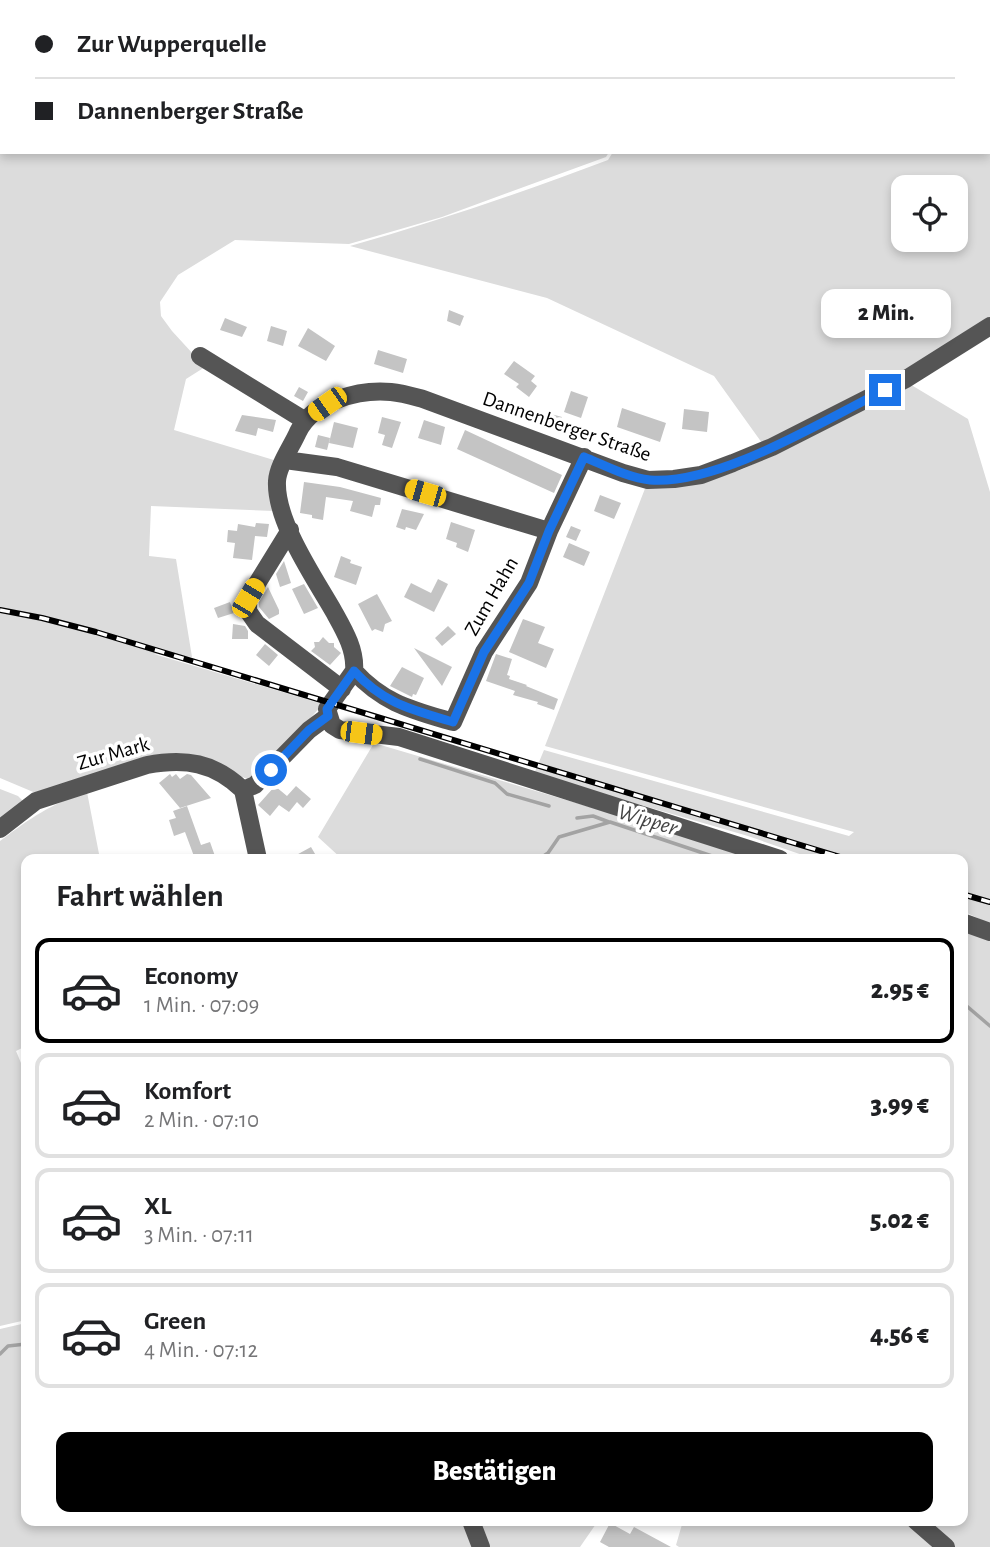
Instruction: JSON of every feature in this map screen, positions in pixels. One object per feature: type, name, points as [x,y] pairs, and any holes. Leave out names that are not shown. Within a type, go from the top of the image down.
[{"type":"street","name":"Dannenberger Straße","points":[[304,420],[338,399],[389,392],[422,399],[648,480],[674,480],[701,475],[772,447],[906,379],[990,326]]},
{"type":"street","points":[[200,356],[304,420],[277,478],[278,498],[290,530],[345,632],[355,662],[354,671],[327,709],[332,725],[340,730],[400,737],[764,854]]},
{"type":"street","name":"Zum Hahn","points":[[354,671],[379,695],[394,704],[453,722],[484,652],[529,583],[549,531],[584,457]]},
{"type":"street","points":[[285,460],[337,467],[549,531]]},
{"type":"street","points":[[290,530],[248,598],[248,611],[257,624],[273,638],[342,689]]},
{"type":"street","points":[[257,854],[243,790],[255,785],[309,730],[328,716]]},
{"type":"street","name":"Zur Mark","points":[[0,829],[36,801],[135,768],[164,762],[181,761],[211,768],[243,790]]},
{"type":"street","points":[[968,924],[990,932]]},
{"type":"street","points":[[473,1526],[481,1547]]},
{"type":"street","points":[[922,1526],[946,1547]]},
{"type":"shaded area","points":[[0,154],[608,154],[606,157],[442,217],[349,244],[235,240],[178,275],[160,302],[161,316],[205,367],[186,379],[174,430],[277,461],[274,511],[151,506],[149,556],[176,559],[192,657],[154,654],[323,704],[256,779],[250,780],[194,758],[38,794],[0,778]]},
{"type":"shaded area","points":[[612,154],[990,154],[990,323],[902,374],[762,443],[714,376],[547,298],[350,246],[608,160]]},
{"type":"shaded area","points":[[908,383],[968,419],[990,492],[990,924],[968,913],[968,854],[800,854],[748,836],[534,774],[544,750],[849,836],[854,832],[545,746],[646,486],[708,481],[743,469],[828,428]]},
{"type":"shaded area","points":[[374,743],[749,854],[337,854],[318,837]]},
{"type":"shaded area","points":[[0,789],[18,796],[25,803],[0,821]]},
{"type":"shaded area","points":[[87,792],[99,854],[21,854],[21,1048],[16,1051],[21,1063],[21,1321],[0,1326],[0,841],[41,812]]},
{"type":"shaded area","points":[[968,928],[990,935],[990,1547],[949,1547],[925,1526],[968,1526]]},
{"type":"shaded area","points":[[21,1324],[21,1526],[470,1526],[479,1547],[0,1547],[0,1329]]},
{"type":"shaded area","points":[[476,1526],[595,1526],[580,1547],[484,1547]]},
{"type":"shaded area","points":[[682,1526],[918,1526],[941,1547],[679,1547],[676,1545]]},
{"type":"building","points":[[449,310],[464,316],[460,326],[447,321]]},
{"type":"building","points":[[225,318],[247,327],[242,337],[220,330]]},
{"type":"building","points":[[271,326],[287,331],[283,346],[267,341]]},
{"type":"building","points":[[308,328],[335,346],[326,361],[298,346]]},
{"type":"building","points":[[378,350],[407,359],[403,373],[374,364]]},
{"type":"building","points":[[514,361],[535,376],[531,381],[537,386],[529,397],[516,387],[519,384],[504,374]]},
{"type":"building","points":[[299,387],[308,392],[303,401],[294,396]]},
{"type":"building","points":[[571,391],[588,397],[581,418],[564,412]]},
{"type":"building","points":[[622,408],[666,423],[660,442],[617,427]]},
{"type":"building","points":[[684,409],[709,412],[707,432],[682,429]]},
{"type":"building","points":[[551,414],[562,417],[558,428],[546,424]]},
{"type":"building","points":[[242,415],[276,420],[273,432],[258,428],[256,436],[235,431]]},
{"type":"building","points":[[382,417],[401,422],[392,448],[382,445],[385,435],[378,433]]},
{"type":"building","points":[[424,420],[445,427],[441,445],[418,438]]},
{"type":"building","points":[[334,422],[358,428],[353,448],[329,443]]},
{"type":"building","points":[[465,430],[562,475],[554,493],[457,449]]},
{"type":"building","points":[[318,435],[330,438],[327,450],[315,447]]},
{"type":"building","points":[[304,482],[340,487],[381,498],[380,505],[375,505],[372,517],[350,511],[353,501],[326,497],[323,520],[312,518],[312,515],[300,513]]},
{"type":"building","points":[[600,495],[621,503],[614,519],[594,511]]},
{"type":"building","points":[[402,509],[424,514],[416,530],[396,527]]},
{"type":"building","points":[[451,522],[475,530],[468,552],[456,547],[457,543],[446,539]]},
{"type":"building","points":[[256,523],[269,524],[267,537],[255,536],[252,560],[233,558],[235,543],[227,542],[228,530],[237,531],[238,524],[255,527]]},
{"type":"building","points":[[571,526],[581,530],[576,541],[566,537]]},
{"type":"building","points":[[569,543],[590,552],[584,566],[563,557]]},
{"type":"building","points":[[341,556],[362,567],[356,585],[334,577]]},
{"type":"building","points":[[284,561],[291,583],[280,587],[276,574]]},
{"type":"building","points":[[438,579],[448,584],[434,612],[404,597],[411,583],[431,593]]},
{"type":"building","points":[[304,584],[318,608],[304,614],[292,589]]},
{"type":"building","points":[[268,587],[279,610],[279,614],[269,619],[259,607]]},
{"type":"building","points":[[377,594],[392,621],[385,624],[383,632],[375,629],[372,631],[358,604]]},
{"type":"building","points":[[230,602],[234,613],[218,618],[214,608]]},
{"type":"building","points":[[523,619],[545,627],[538,643],[554,649],[546,668],[509,652]]},
{"type":"building","points":[[233,624],[245,626],[248,639],[232,639]]},
{"type":"building","points":[[448,626],[456,634],[442,646],[435,638]]},
{"type":"building","points":[[323,637],[329,643],[334,643],[334,647],[341,653],[330,665],[311,651],[315,647],[314,642],[319,642]]},
{"type":"building","points":[[265,644],[278,655],[269,666],[256,655]]},
{"type":"building","points":[[414,648],[452,667],[442,686]]},
{"type":"building","points":[[496,654],[512,659],[507,675],[510,676],[509,679],[558,699],[554,710],[513,695],[515,691],[486,681]]},
{"type":"building","points":[[402,667],[424,678],[416,695],[413,694],[412,697],[390,686]]},
{"type":"building","points":[[170,774],[172,777],[176,774],[180,779],[187,774],[191,775],[211,798],[180,808],[159,783]]},
{"type":"building","points":[[275,786],[287,796],[296,786],[311,799],[303,808],[297,802],[289,812],[279,805],[270,816],[258,805]]},
{"type":"building","points":[[187,806],[201,845],[210,842],[214,854],[193,854],[185,832],[174,836],[169,820],[176,818],[173,811]]},
{"type":"building","points":[[311,847],[315,854],[298,854]]},
{"type":"building","points":[[608,1526],[615,1526],[630,1534],[634,1527],[671,1547],[609,1547],[600,1542]]},
{"type":"waterway","points":[[420,759],[495,783],[507,794],[549,806]]},
{"type":"waterway","points":[[577,818],[593,816],[609,822]]},
{"type":"waterway","name":"Wipper","points":[[546,854],[559,837],[610,822],[706,854]]},
{"type":"waterway","name":"Wipper","points":[[968,1007],[990,1026]]},
{"type":"waterway","points":[[0,1354],[8,1346],[21,1345]]},
{"type":"railway","points":[[0,610],[96,632],[830,854]]},
{"type":"railway","points":[[968,896],[990,902]]},
{"type":"route","points":[[271,770],[309,730],[328,716],[327,709],[354,671],[379,695],[394,704],[453,722],[484,652],[529,583],[549,531],[584,457],[648,480],[674,480],[701,475],[772,447],[885,390]]}]
